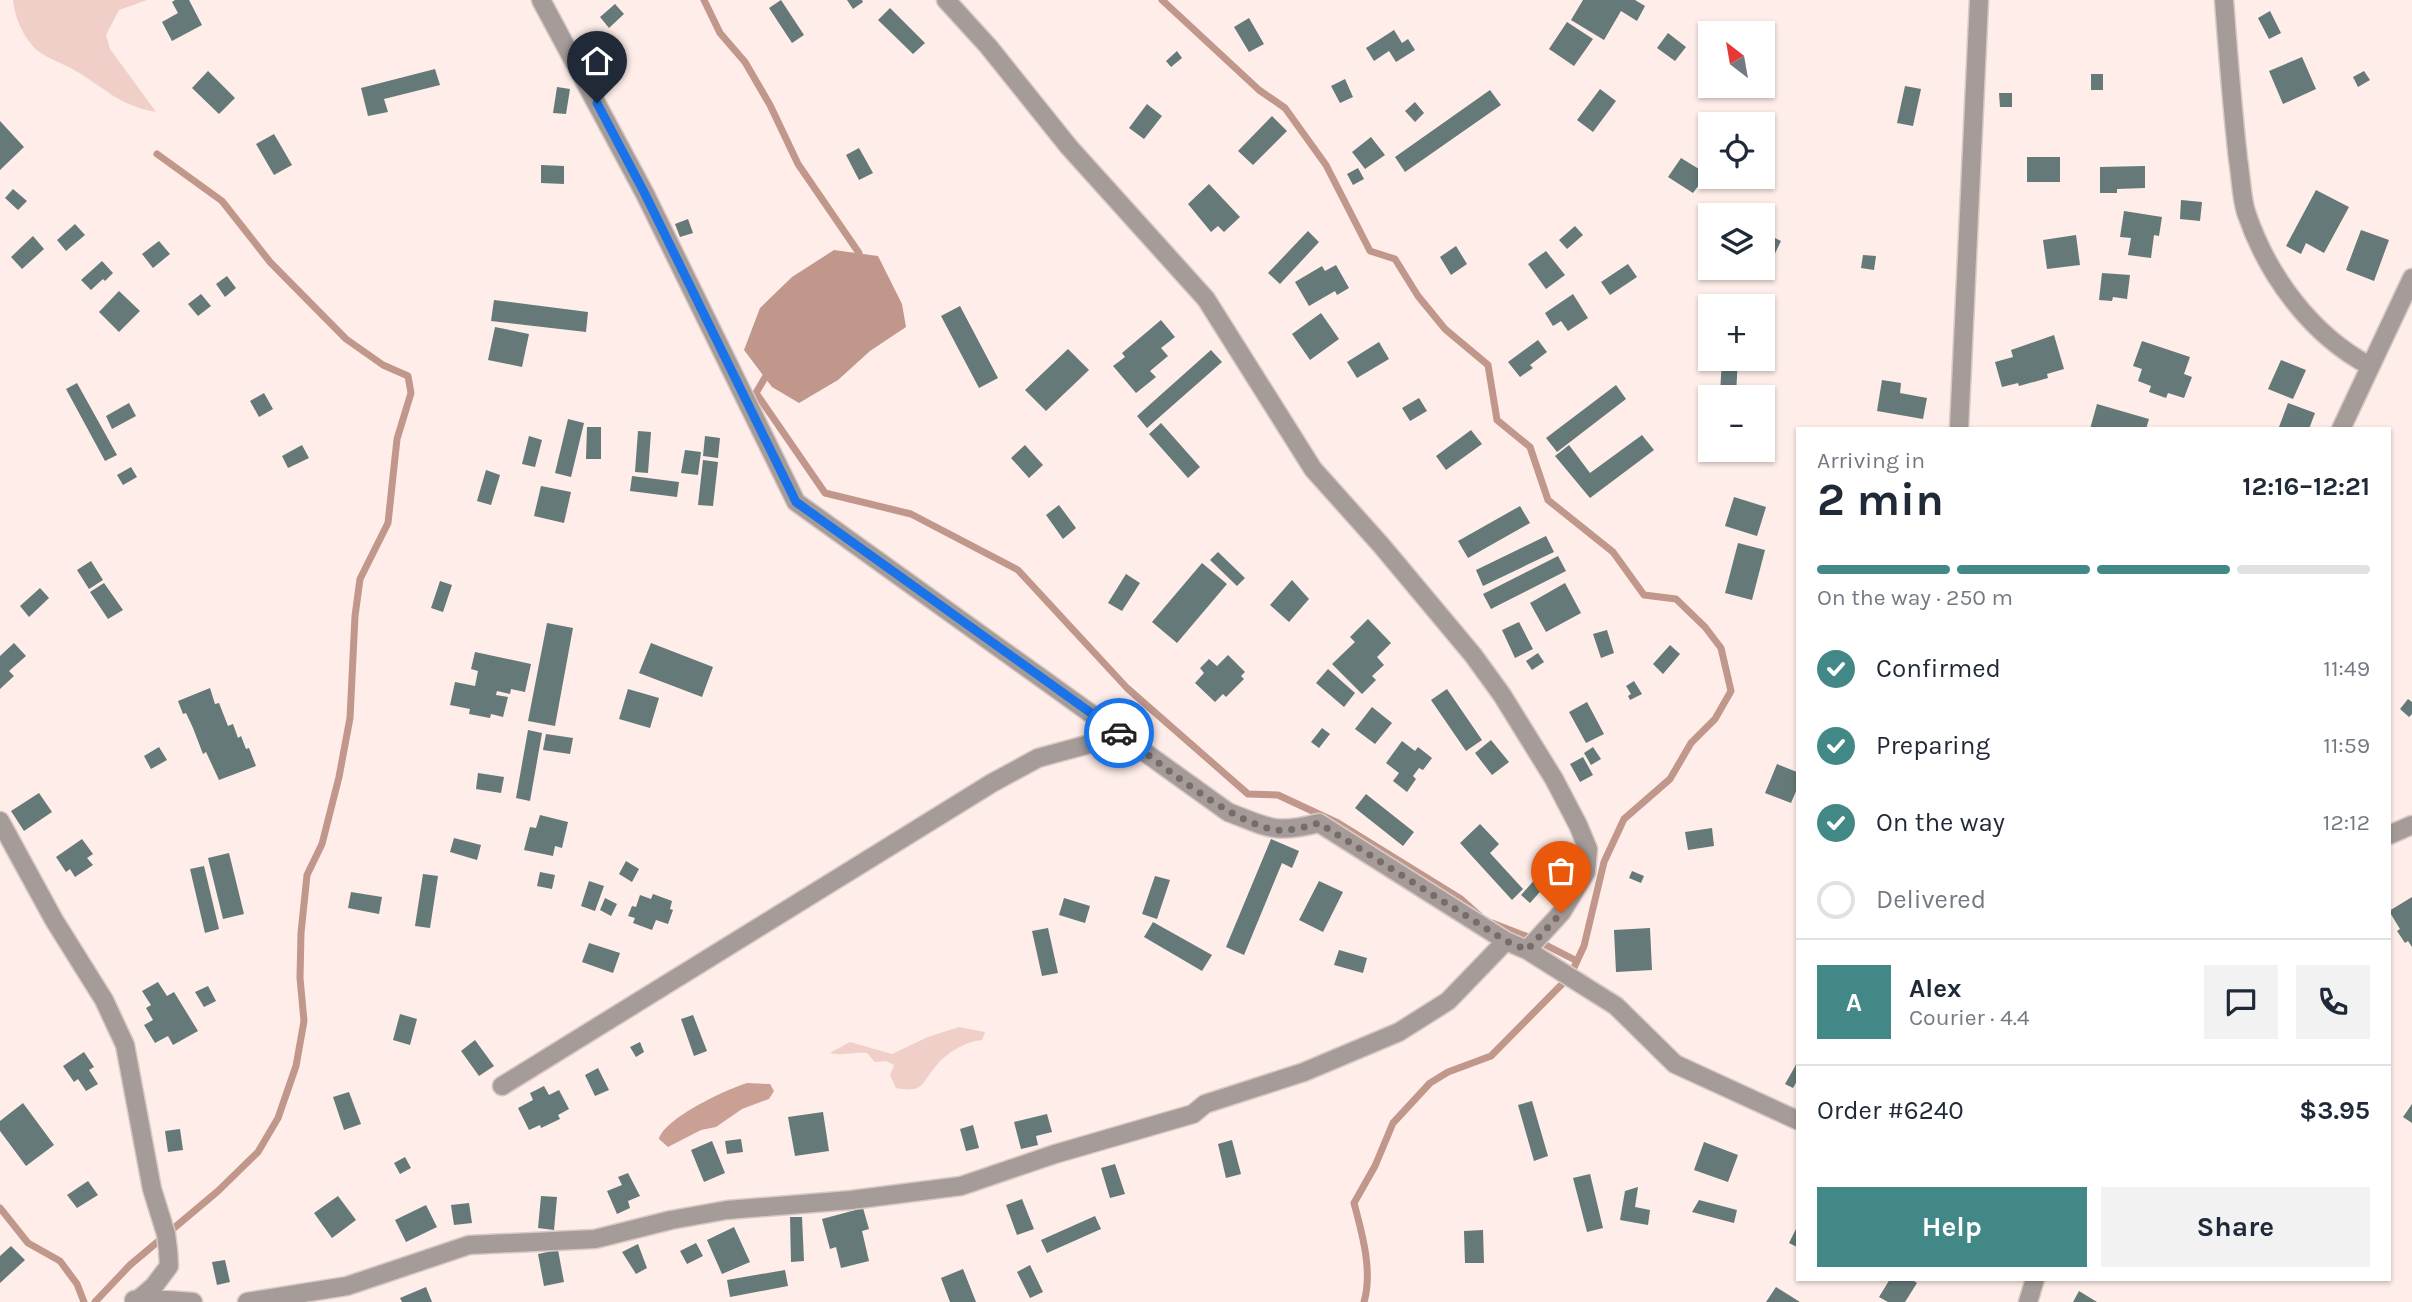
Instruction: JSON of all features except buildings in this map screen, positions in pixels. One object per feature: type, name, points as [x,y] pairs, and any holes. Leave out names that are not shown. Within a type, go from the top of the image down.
[{"type":"street","points":[[541,0],[645,194],[796,502],[1228,812],[1272,829],[1294,829],[1319,823],[1506,941],[1527,950],[1616,1006],[1675,1064],[1796,1120]]},
{"type":"street","points":[[946,0],[988,46],[1069,147],[1206,299],[1313,469],[1473,654],[1547,768],[1588,849],[1586,872],[1561,913],[1527,950]]},
{"type":"street","points":[[1959,427],[1979,0]]},
{"type":"street","points":[[2224,0],[2233,113],[2245,210],[2266,258],[2295,302],[2318,329],[2344,353],[2370,366]]},
{"type":"street","points":[[2342,427],[2412,278]]},
{"type":"street","points":[[502,1086],[992,783],[1038,758],[1086,745],[1114,730]]},
{"type":"street","points":[[0,821],[54,920],[104,1000],[125,1045],[152,1189],[166,1234],[169,1266],[154,1286],[135,1300]]},
{"type":"street","points":[[2391,834],[2412,824]]},
{"type":"street","points":[[247,1302],[347,1286],[469,1244],[595,1239],[671,1220],[727,1210],[850,1200],[961,1186],[1055,1154],[1194,1114],[1205,1104],[1304,1072],[1399,1032],[1448,1001],[1506,941]]},
{"type":"street","points":[[2028,1302],[2034,1281]]},
{"type":"street","points":[[135,1300],[193,1302]]},
{"type":"shaded area","points":[[13,0],[147,0],[119,10],[106,35],[110,49],[156,112],[121,100],[36,49],[22,30]]},
{"type":"shaded area","points":[[834,250],[878,256],[902,304],[906,327],[870,351],[838,380],[799,403],[772,387],[744,350],[760,308],[792,277]]},
{"type":"shaded area","points":[[959,1027],[985,1032],[982,1040],[962,1045],[950,1052],[916,1088],[896,1088],[890,1075],[894,1065],[886,1061],[875,1062],[867,1053],[830,1053],[850,1042],[892,1054],[928,1037]]},
{"type":"shaded area","points":[[747,1083],[770,1084],[774,1091],[769,1099],[742,1109],[716,1127],[701,1130],[668,1147],[659,1139],[672,1122],[684,1114],[711,1098]]},
{"type":"waterway","points":[[704,0],[720,33],[745,62],[770,105],[798,164],[859,253],[859,260]]},
{"type":"waterway","points":[[1162,0],[1259,90],[1285,108],[1326,165],[1370,251],[1395,259],[1418,296],[1445,329],[1488,365],[1497,420],[1530,447],[1548,500],[1613,552],[1644,595],[1676,599],[1705,627],[1721,648],[1731,691],[1715,719],[1691,743],[1670,779],[1624,819],[1604,862],[1584,946],[1570,976],[1491,1056],[1448,1072],[1430,1083],[1393,1123],[1375,1166],[1354,1203],[1367,1265],[1364,1302]]},
{"type":"waterway","points":[[95,1302],[130,1265],[218,1191],[258,1152],[278,1118],[296,1066],[304,1021],[300,978],[307,875],[322,844],[350,718],[355,616],[360,579],[388,523],[397,439],[411,393],[408,376],[383,365],[346,339],[270,262],[222,201],[157,154]]},
{"type":"waterway","points":[[770,369],[756,393],[825,493],[911,514],[1018,570],[1127,688],[1248,794],[1278,795],[1338,823],[1461,899],[1479,915]]},
{"type":"waterway","points":[[1492,923],[1536,940],[1577,961]]},
{"type":"waterway","points":[[0,1208],[28,1243],[60,1261],[77,1284],[84,1302]]},
{"type":"way so far","points":[[1119,733],[1228,812],[1272,829],[1294,829],[1319,823],[1506,941],[1527,950],[1561,913]]},
{"type":"route","points":[[597,103],[645,194],[796,502],[1119,733]]}]
